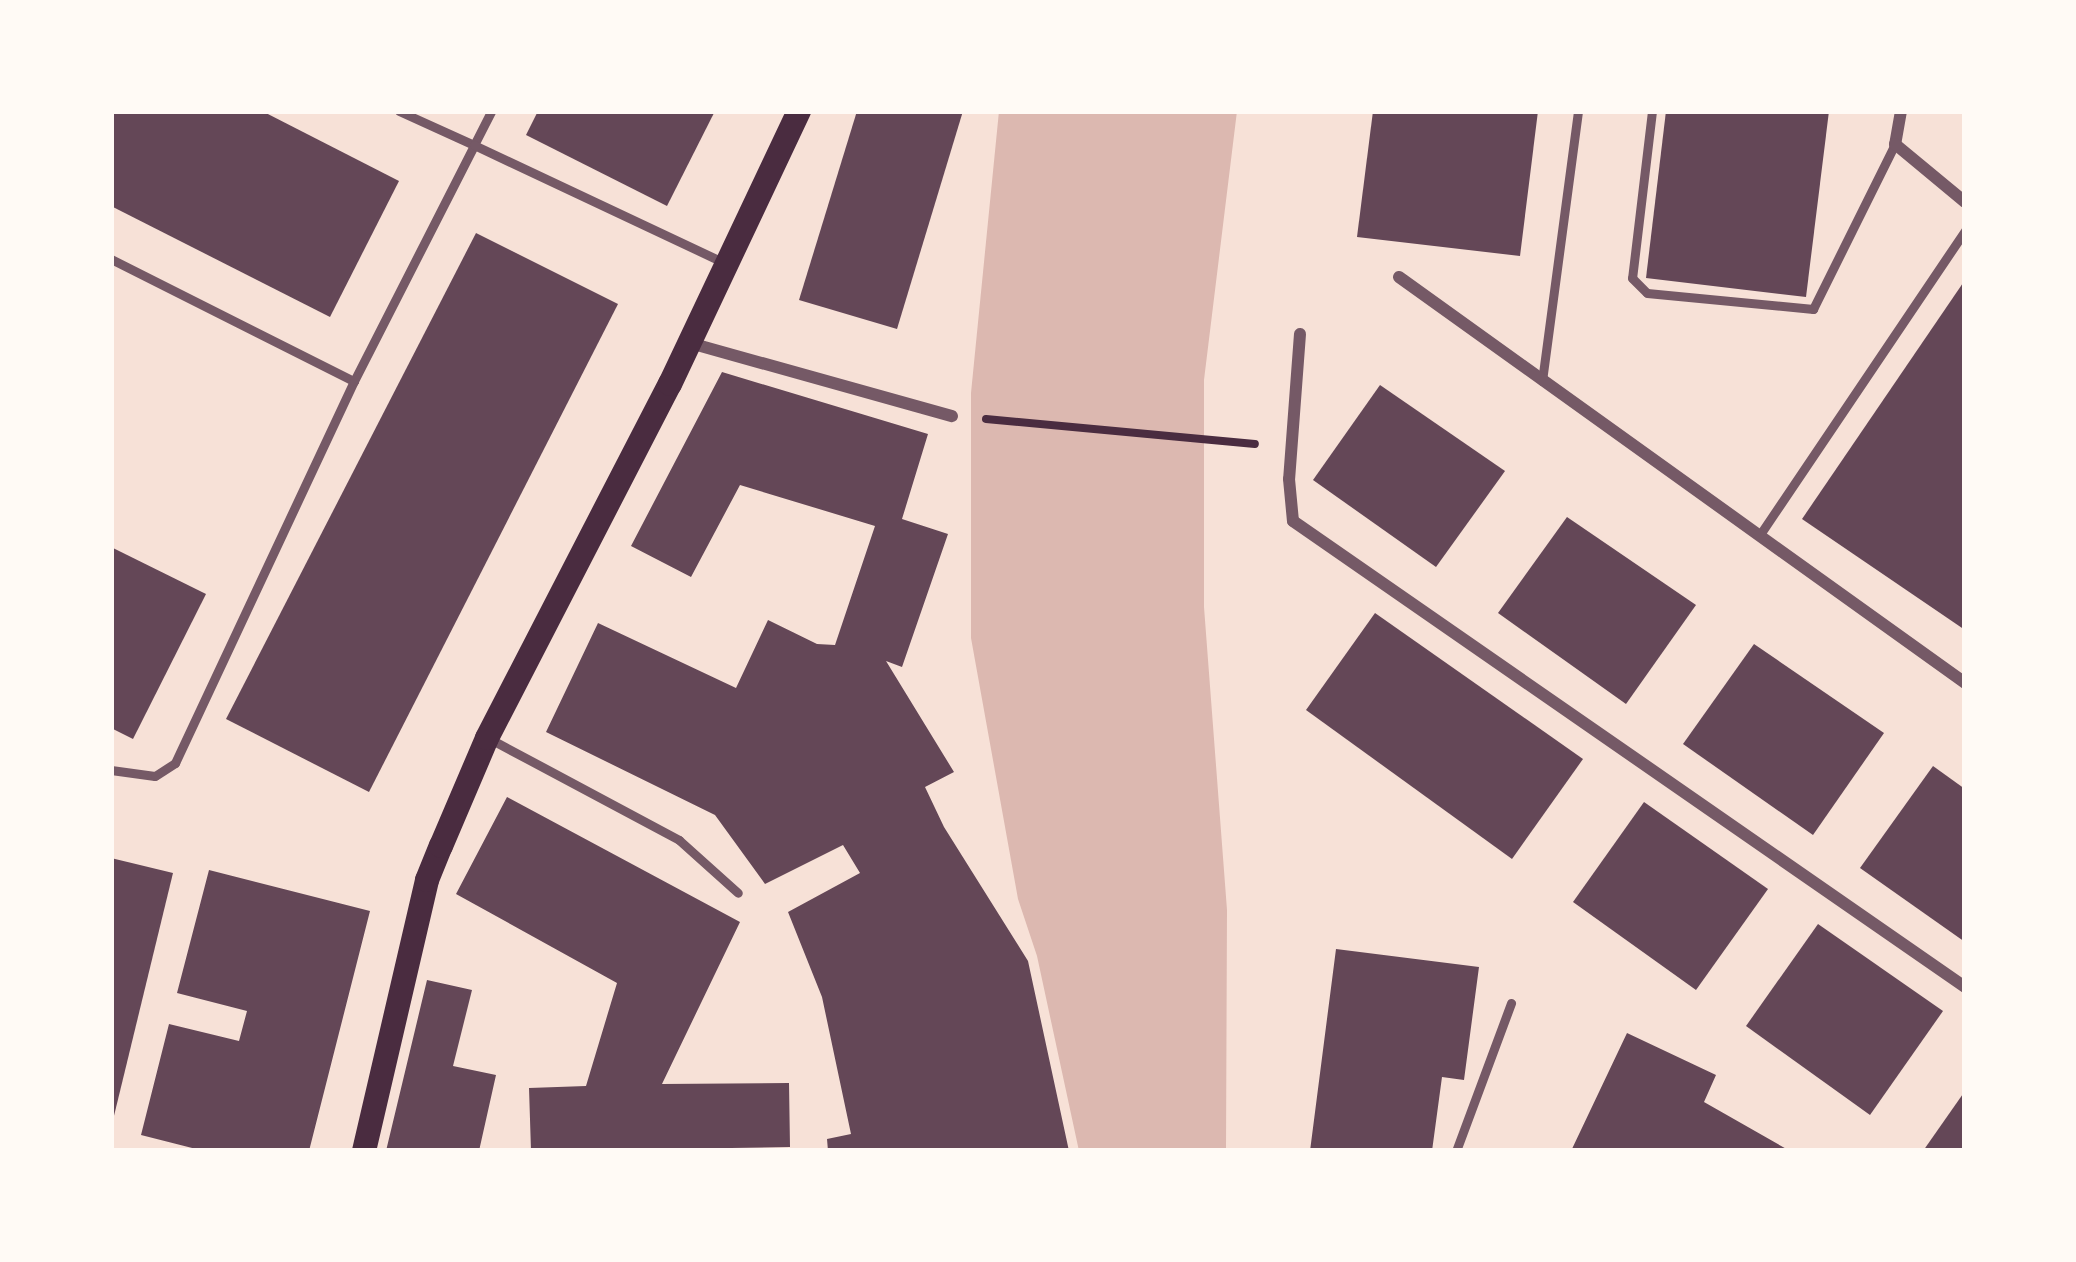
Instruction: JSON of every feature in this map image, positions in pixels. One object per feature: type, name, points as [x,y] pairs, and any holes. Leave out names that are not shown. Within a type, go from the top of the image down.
[{"type":"main road","points":[[364,1151],[427,880],[487,738],[690,343],[799,111]]},
{"type":"street","points":[[1901,111],[1895,145],[1965,202]]},
{"type":"street","points":[[1399,277],[1965,683]]},
{"type":"street","points":[[1300,334],[1289,479],[1293,521],[1965,987]]},
{"type":"street","points":[[690,343],[952,416]]},
{"type":"lane","points":[[399,111],[728,264]]},
{"type":"lane","points":[[111,770],[155,776],[175,763],[355,381],[491,111]]},
{"type":"lane","points":[[1542,381],[1578,111]]},
{"type":"lane","points":[[1652,111],[1631,278],[1647,293],[1813,309],[1895,145]]},
{"type":"lane","points":[[1761,533],[1965,230]]},
{"type":"lane","points":[[111,259],[355,381]]},
{"type":"lane","points":[[487,738],[679,840],[738,892]]},
{"type":"lane","points":[[1456,1151],[1511,1003]]},
{"type":"path","points":[[952,416],[1256,446]]},
{"type":"shaded area","points":[[999,111],[1237,111],[1204,380],[1204,607],[1227,910],[1226,1151],[1079,1151],[1037,956],[1018,899],[971,638],[971,393]]},
{"type":"building","points":[[111,111],[262,111],[399,181],[330,317],[111,206]]},
{"type":"building","points":[[538,111],[715,111],[667,206],[526,135]]},
{"type":"building","points":[[857,111],[963,111],[897,329],[799,300]]},
{"type":"building","points":[[1373,111],[1538,111],[1520,256],[1357,237]]},
{"type":"building","points":[[1666,111],[1829,111],[1806,297],[1646,278]]},
{"type":"building","points":[[476,233],[618,304],[369,792],[226,719]]},
{"type":"building","points":[[1965,280],[1965,630],[1802,519]]},
{"type":"building","points":[[722,372],[928,434],[902,519],[948,534],[902,667],[886,661],[954,772],[925,787],[944,827],[1028,961],[1069,1151],[828,1151],[827,1139],[851,1134],[822,997],[788,912],[860,873],[843,845],[765,884],[715,815],[546,732],[598,623],[736,688],[768,620],[817,644],[835,645],[875,526],[740,485],[691,577],[631,546]]},
{"type":"building","points":[[1380,385],[1505,471],[1436,567],[1313,480]]},
{"type":"building","points":[[1567,517],[1696,605],[1626,704],[1498,613]]},
{"type":"building","points":[[111,547],[206,594],[133,739],[111,728]]},
{"type":"building","points":[[1375,613],[1583,759],[1512,859],[1306,710]]},
{"type":"building","points":[[1754,644],[1884,733],[1813,835],[1683,744]]},
{"type":"building","points":[[1933,766],[1965,789],[1965,942],[1860,868]]},
{"type":"building","points":[[507,797],[740,922],[662,1084],[789,1083],[790,1147],[531,1151],[529,1088],[586,1086],[617,983],[456,894]]},
{"type":"building","points":[[1644,802],[1768,889],[1696,990],[1573,902]]},
{"type":"building","points":[[111,858],[173,873],[113,1120],[111,1120]]},
{"type":"building","points":[[209,870],[370,911],[309,1151],[204,1151],[141,1135],[169,1024],[239,1041],[247,1011],[177,993]]},
{"type":"building","points":[[1818,924],[1943,1011],[1870,1115],[1746,1026]]},
{"type":"building","points":[[1336,949],[1479,967],[1464,1080],[1442,1077],[1432,1151],[1310,1151]]},
{"type":"building","points":[[427,980],[472,990],[453,1066],[496,1075],[479,1151],[386,1151]]},
{"type":"building","points":[[1627,1033],[1716,1075],[1704,1102],[1790,1151],[1571,1151]]},
{"type":"building","points":[[1965,1091],[1965,1151],[1923,1151]]}]
